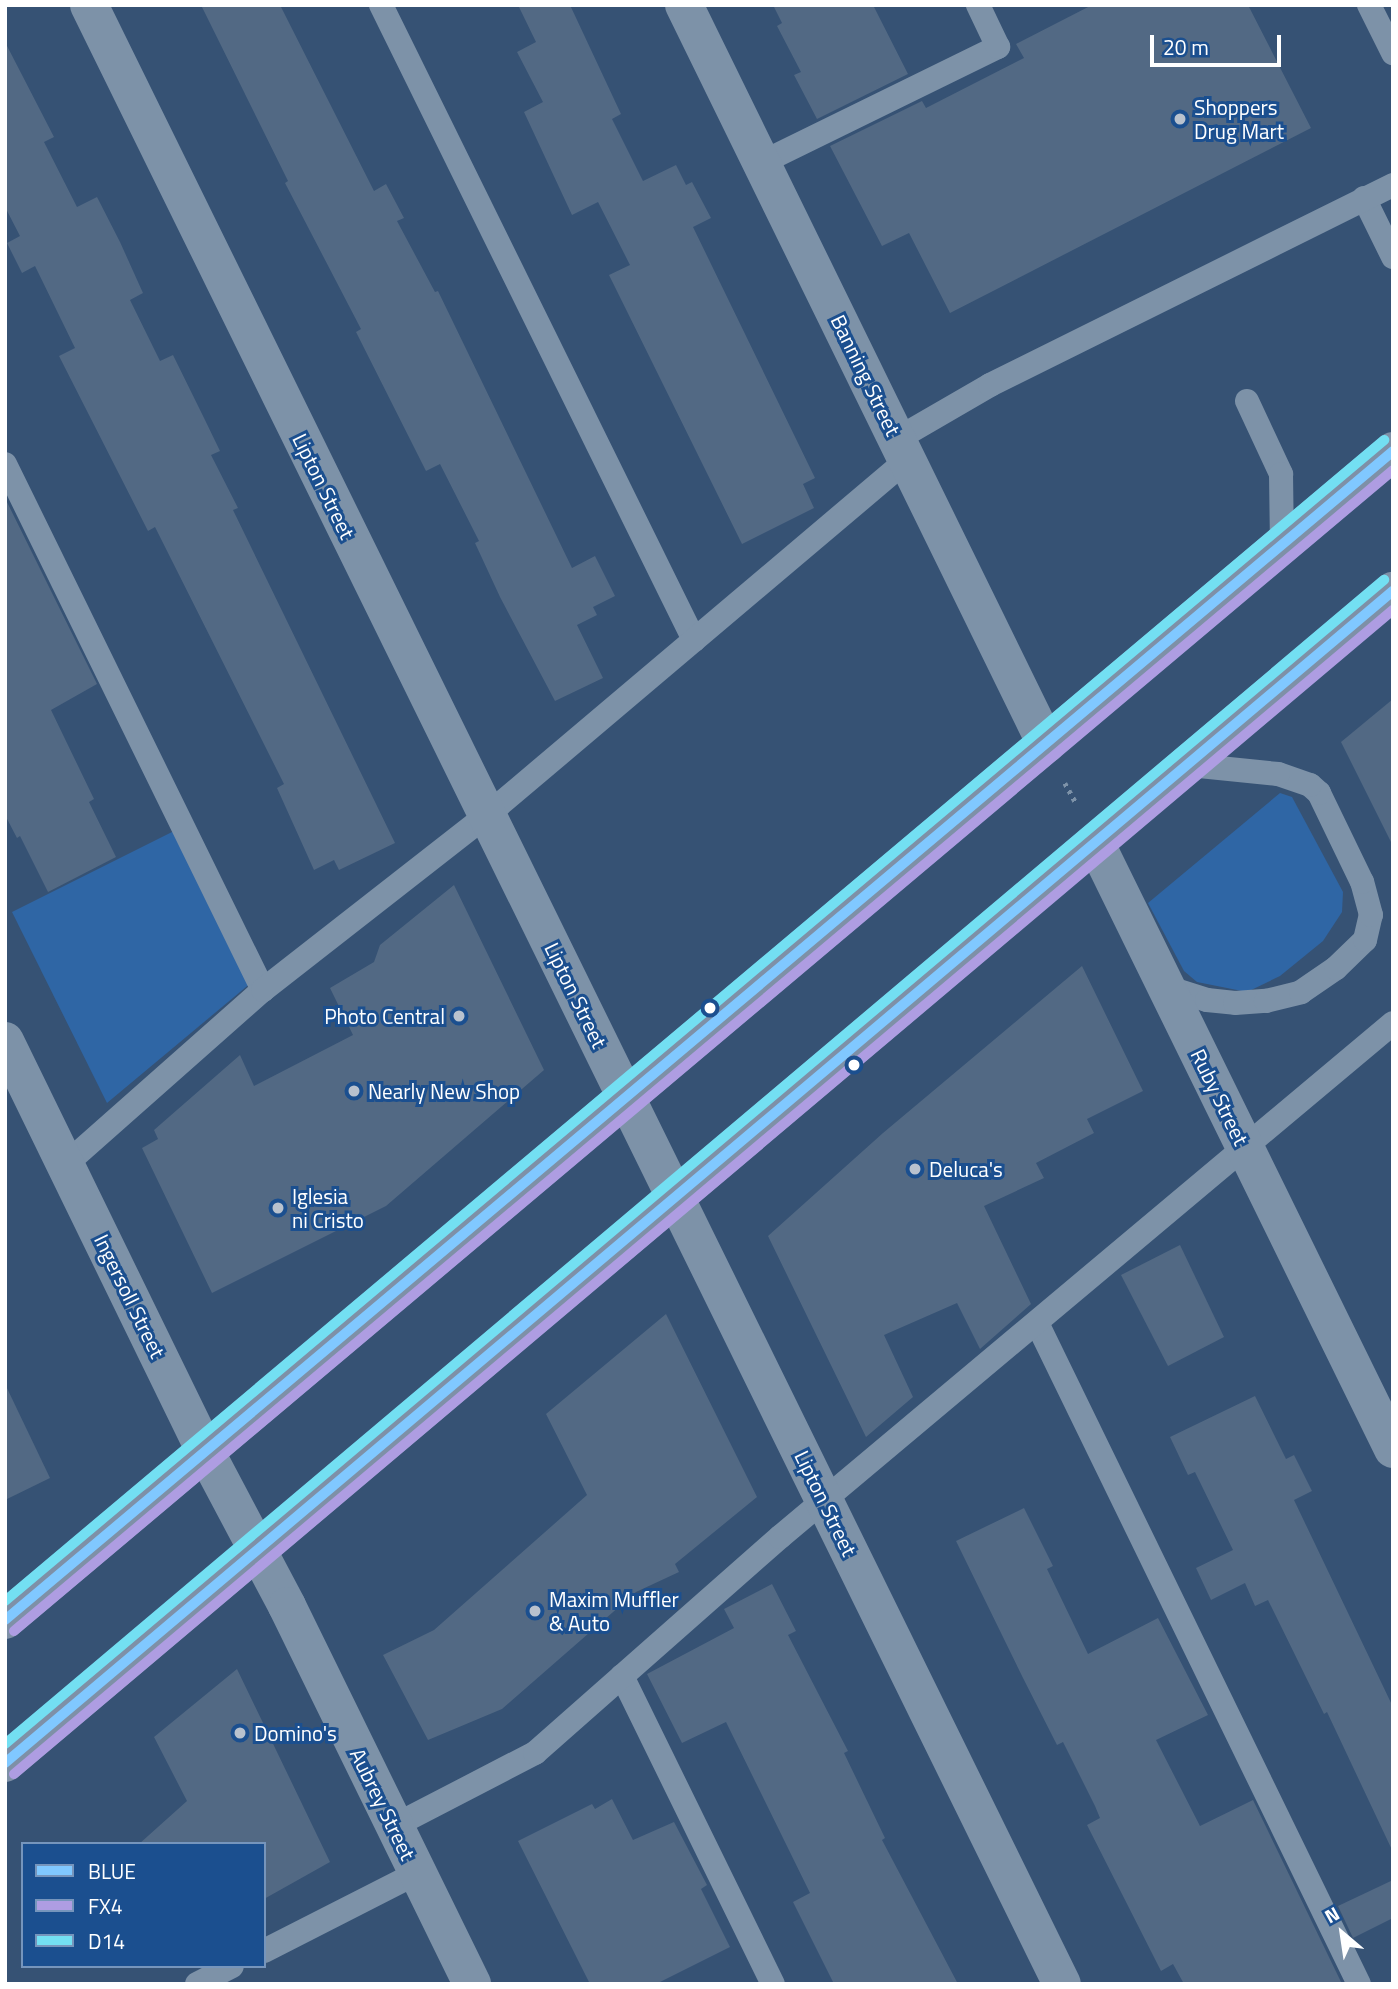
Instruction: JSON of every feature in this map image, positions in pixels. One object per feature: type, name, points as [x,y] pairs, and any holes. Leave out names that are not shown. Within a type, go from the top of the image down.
[{"type":"highway","points":[[5,1620],[626,1100],[1393,451]]},
{"type":"highway","points":[[5,1763],[1393,591]]},
{"type":"street","name":"Lipton Street","points":[[89,5],[1062,1984]]},
{"type":"street","name":"Banning Street","points":[[684,5],[1046,744]]},
{"type":"street","name":"Ruby Street","points":[[1096,844],[1393,1449]]},
{"type":"street","name":"Ingersoll Street","points":[[5,1041],[255,1550]]},
{"type":"street","name":"Aubrey Street","points":[[255,1550],[287,1606],[472,1984]]},
{"type":"lane","points":[[381,5],[694,640]]},
{"type":"lane","points":[[763,162],[998,47],[978,5]]},
{"type":"lane","points":[[1369,5],[1393,53]]},
{"type":"lane","points":[[66,1164],[262,990],[486,816],[694,640],[902,449],[990,385],[1393,185]]},
{"type":"lane","points":[[1364,198],[1393,257]]},
{"type":"lane","points":[[1247,401],[1281,474],[1282,544]]},
{"type":"lane","points":[[5,464],[262,990]]},
{"type":"lane","points":[[1166,987],[1208,1000],[1235,1003],[1266,1001],[1301,992],[1336,968],[1365,940],[1371,915],[1363,882],[1320,793],[1310,785],[1278,774],[1189,765]]},
{"type":"lane","points":[[394,1826],[535,1753],[824,1500],[1393,1023]]},
{"type":"lane","points":[[1037,1323],[1359,1984]]},
{"type":"lane","points":[[622,1676],[774,1984]]},
{"type":"lane","points":[[266,1950],[417,1873]]},
{"type":"lane","points":[[197,1984],[228,1968]]},
{"type":"path","points":[[1046,744],[1096,844]]},
{"type":"shaded area","points":[[1280,793],[1292,797],[1343,892],[1342,912],[1323,941],[1280,976],[1247,992],[1197,982],[1184,971],[1148,903]]},
{"type":"shaded area","points":[[176,830],[252,982],[107,1103],[12,912]]},
{"type":"building","points":[[201,5],[280,5],[374,191],[386,184],[404,218],[397,221],[435,292],[438,291],[572,568],[595,556],[615,596],[593,607],[597,615],[577,625],[603,678],[555,701],[500,597],[475,543],[479,541],[440,464],[426,471],[356,332],[361,329],[285,183],[288,181]]},
{"type":"building","points":[[518,5],[570,5],[621,114],[612,119],[643,181],[676,165],[686,185],[692,182],[711,218],[693,227],[815,478],[803,484],[814,508],[742,544],[609,275],[630,265],[598,202],[572,215],[524,112],[543,102],[517,52],[536,42]]},
{"type":"building","points":[[773,5],[873,5],[908,74],[817,119],[794,75],[801,72],[777,26],[782,23]]},
{"type":"building","points":[[1092,5],[1248,5],[1311,128],[950,313],[909,233],[882,246],[830,146],[922,101],[926,108],[1024,58],[1016,44]]},
{"type":"building","points":[[5,42],[54,137],[44,142],[77,207],[97,197],[120,242],[143,293],[130,300],[160,361],[173,355],[205,420],[220,451],[211,455],[238,508],[233,510],[395,843],[339,870],[334,860],[314,870],[277,788],[284,784],[155,527],[148,531],[59,356],[75,348],[35,266],[22,273],[7,243],[20,236],[5,207]]},
{"type":"building","points":[[5,498],[97,684],[51,710],[94,799],[89,802],[116,857],[48,892],[20,836],[17,838],[5,815]]},
{"type":"building","points":[[1393,699],[1393,846],[1341,742]]},
{"type":"building","points":[[454,885],[544,1070],[386,1206],[212,1293],[142,1148],[158,1139],[154,1130],[240,1055],[254,1086],[353,1035],[330,988],[374,962],[380,945]]},
{"type":"building","points":[[1082,966],[1143,1091],[1087,1119],[1094,1133],[1036,1163],[1044,1178],[984,1206],[1031,1304],[980,1349],[957,1303],[884,1335],[913,1397],[866,1437],[768,1236],[883,1133]]},
{"type":"building","points":[[1180,1245],[1224,1337],[1168,1366],[1121,1275]]},
{"type":"building","points":[[666,1314],[757,1497],[675,1564],[679,1572],[636,1592],[502,1709],[428,1740],[383,1655],[434,1630],[587,1495],[546,1414]]},
{"type":"building","points":[[5,1384],[50,1478],[5,1500]]},
{"type":"building","points":[[1255,1396],[1286,1459],[1294,1455],[1312,1491],[1294,1500],[1393,1707],[1393,1852],[1327,1712],[1324,1714],[1268,1600],[1255,1606],[1245,1583],[1211,1600],[1196,1568],[1233,1550],[1195,1472],[1188,1475],[1170,1437]]},
{"type":"building","points":[[1024,1508],[1053,1566],[1047,1569],[1088,1654],[1158,1618],[1208,1715],[1156,1740],[1200,1826],[1253,1800],[1342,1984],[1184,1984],[1173,1964],[1161,1971],[1087,1825],[1100,1818],[1095,1806],[1063,1742],[1057,1745],[956,1541]]},
{"type":"building","points":[[772,1584],[796,1631],[788,1635],[848,1751],[844,1753],[885,1838],[882,1840],[958,1984],[834,1984],[793,1902],[810,1893],[726,1722],[682,1743],[647,1674],[734,1628],[724,1609]]},
{"type":"building","points":[[237,1669],[330,1862],[266,1898],[266,1842],[141,1842],[187,1801],[154,1737]]},
{"type":"building","points":[[612,1799],[633,1840],[674,1822],[707,1885],[701,1889],[730,1947],[656,1984],[590,1984],[518,1841],[592,1804],[595,1809]]},
{"type":"building","points":[[1393,1880],[1393,1918],[1353,1938],[1338,1906]]},
{"type":"transit line","name":"D14","points":[[5,1601],[1384,440]]},
{"type":"transit line","name":"BLUE","points":[[5,1620],[1393,451]]},
{"type":"transit line","name":"FX4","points":[[14,1631],[1393,470]]},
{"type":"transit line","name":"D14","points":[[5,1744],[1384,580]]},
{"type":"transit line","name":"BLUE","points":[[5,1763],[1393,591]]},
{"type":"transit line","name":"FX4","points":[[14,1774],[1393,610]]},
{"type":"place","name":"Shoppers Drug Mart","points":[[1180,119]]},
{"type":"place","name":"Photo Central","points":[[459,1016]]},
{"type":"place","name":"Nearly New Shop","points":[[354,1091]]},
{"type":"place","name":"Deluca's","points":[[915,1169]]},
{"type":"place","name":"Iglesia ni Cristo","points":[[278,1208]]},
{"type":"place","name":"Maxim Muffler & Auto","points":[[535,1611]]},
{"type":"place","name":"Domino's","points":[[240,1733]]}]
